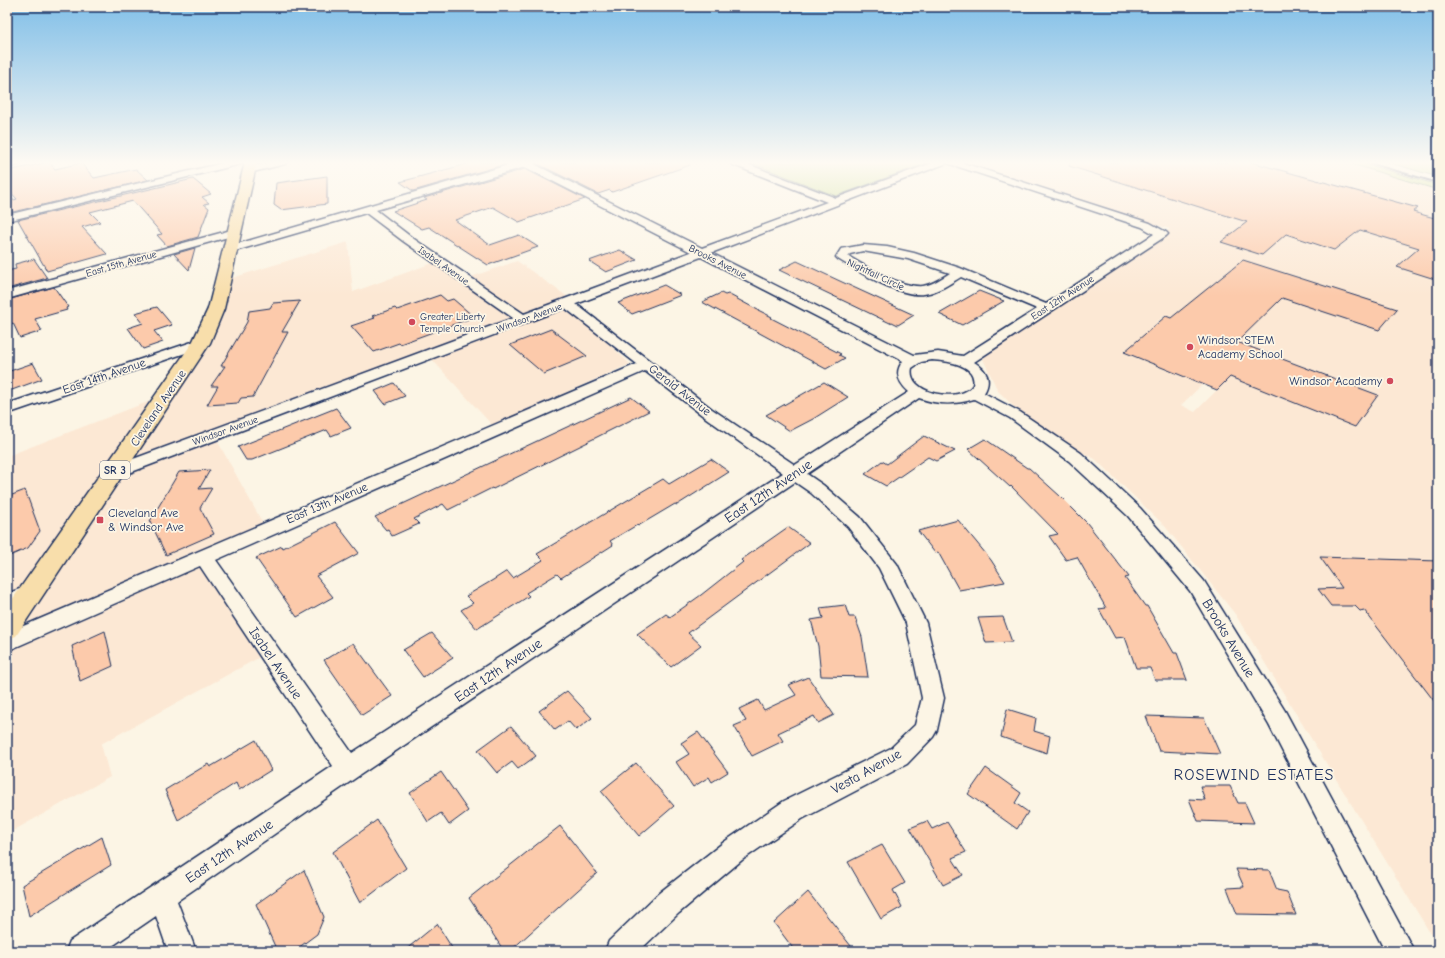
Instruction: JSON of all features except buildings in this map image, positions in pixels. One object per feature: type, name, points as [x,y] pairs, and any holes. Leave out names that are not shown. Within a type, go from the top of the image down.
[{"type":"main road","name":"Cleveland Avenue","points":[[7,628],[115,472],[201,343],[216,309],[233,240],[239,207]]},
{"type":"street","points":[[7,218],[58,207]]},
{"type":"street","name":"East 15th Avenue","points":[[7,296],[233,240],[376,207]]},
{"type":"street","name":"Brooks Avenue","points":[[612,207],[913,360]]},
{"type":"street","name":"Windsor Avenue","points":[[115,472],[823,207]]},
{"type":"street","name":"East 12th Avenue","points":[[964,362],[1045,308],[1162,234],[1146,226],[1087,207]]},
{"type":"street","name":"Isabel Avenue","points":[[368,209],[407,239],[522,319]]},
{"type":"street","name":"Nightfall Circle","points":[[959,272],[931,288],[910,290],[857,267],[842,257],[845,251],[862,248],[889,252],[932,262],[959,272],[1045,308]]},
{"type":"street","name":"Gerald Avenue","points":[[567,303],[707,412],[796,473]]},
{"type":"street","name":"East 14th Avenue","points":[[7,409],[201,343]]},
{"type":"street","points":[[943,356],[964,362],[979,374],[982,381],[980,388],[975,394],[966,398],[942,399],[918,392],[904,379],[903,372],[906,365],[921,357],[943,356]]},
{"type":"street","name":"East 13th Avenue","points":[[7,642],[647,365]]},
{"type":"street","name":"East 12th Avenue","points":[[80,951],[349,769],[918,392]]},
{"type":"street","name":"Brooks Avenue","points":[[975,394],[1015,415],[1075,457],[1134,512],[1197,586],[1276,718],[1400,951]]},
{"type":"street","name":"Vesta Avenue","points":[[619,951],[669,903],[733,851],[793,810],[899,756],[925,730],[933,698],[932,690],[916,623],[887,564],[854,522],[796,473]]},
{"type":"street","name":"Isabel Avenue","points":[[204,557],[349,769]]},
{"type":"street","points":[[7,603],[32,592]]},
{"type":"street","points":[[162,896],[182,951]]},
{"type":"shaded area","points":[[1098,207],[1438,207],[1438,946],[1235,614],[1164,525],[1095,459],[1038,430],[998,391],[983,359],[1010,332],[1170,229]],"holes":[[[1232,269],[1250,275],[1264,276],[1272,269],[1396,309],[1379,330],[1282,298],[1237,342],[1378,395],[1355,427],[1230,377],[1195,412],[1181,405],[1203,384],[1124,352],[1139,339],[1144,340],[1158,328],[1153,326],[1165,315],[1171,318]]]},
{"type":"shaded area","points":[[348,242],[353,292],[438,261],[465,279],[517,261],[572,300],[569,306],[630,364],[492,425],[427,354],[213,433],[266,529],[205,558],[260,657],[101,744],[110,777],[7,834],[7,456],[150,401],[205,320],[216,283]]},
{"type":"place","name":"Greater Liberty Temple Church","points":[[412,322]]},
{"type":"place","name":"Windsor STEM Academy School","points":[[1190,347]]},
{"type":"place","name":"Windsor Academy","points":[[1390,381]]},
{"type":"place","name":"Cleveland Ave & Windsor Ave","points":[[100,520]]},
{"type":"district","name":"ROSEWIND ESTATES","points":[[1254,774]]}]
